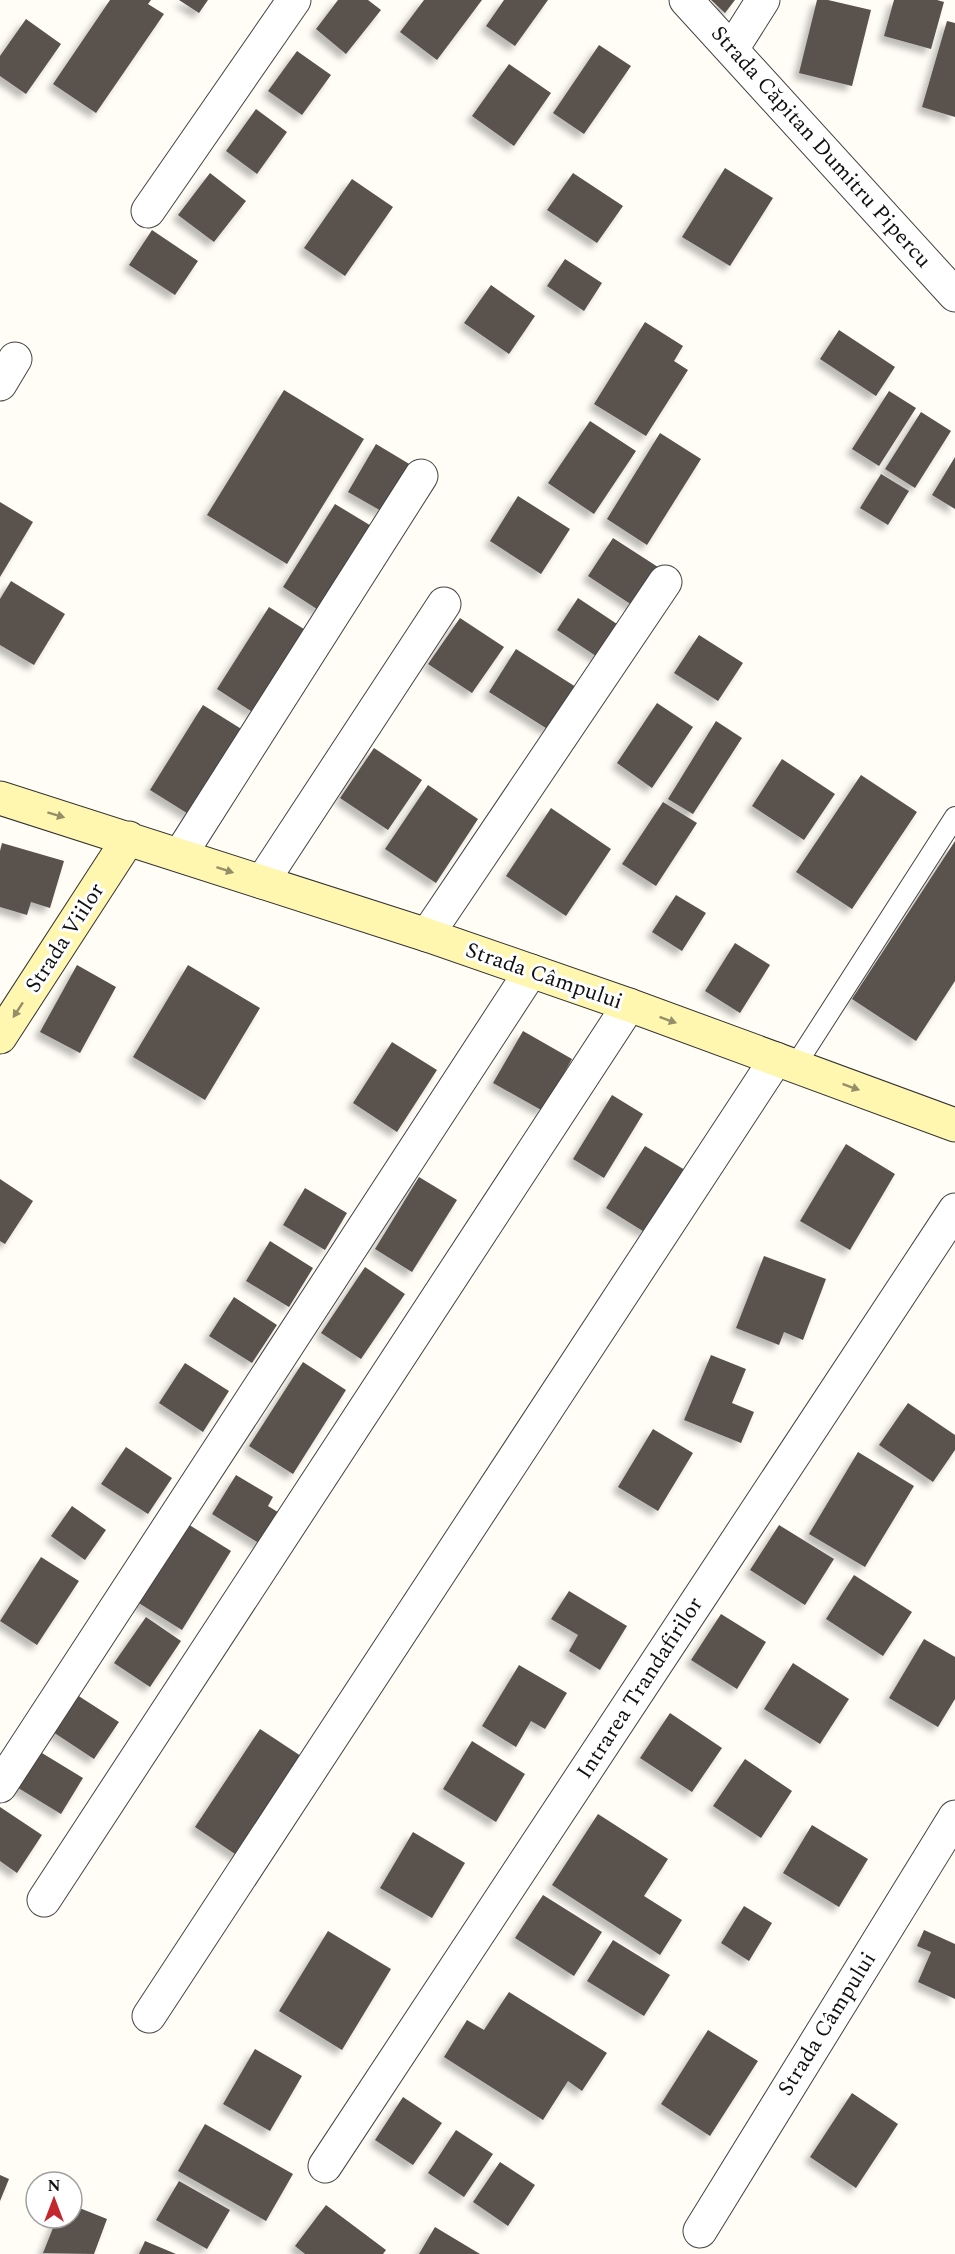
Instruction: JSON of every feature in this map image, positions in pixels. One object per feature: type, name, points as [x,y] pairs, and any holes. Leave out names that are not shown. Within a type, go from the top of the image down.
[{"type":"street","points":[[148,211],[294,0]]},
{"type":"street","name":"Strada Căpitan Dumitru Pipercu","points":[[686,0],[955,295]]},
{"type":"street","points":[[732,49],[763,0]]},
{"type":"street","points":[[180,855],[421,476]]},
{"type":"street","points":[[427,935],[665,582]]},
{"type":"street","points":[[262,882],[444,604]]},
{"type":"street","name":"Strada Câmpului","points":[[0,798],[427,935],[629,1005],[955,1125]]},
{"type":"street","name":"Strada Viilor","points":[[0,1037],[129,838]]},
{"type":"street","points":[[0,1786],[531,971]]},
{"type":"street","points":[[44,1900],[629,1005]]},
{"type":"street","points":[[149,2016],[786,1063]]},
{"type":"street","name":"Intrarea Trandafirilor","points":[[325,2166],[955,1210]]},
{"type":"street","name":"Strada Câmpului","points":[[700,2231],[955,1817]]},
{"type":"lane","points":[[786,1063],[955,817]]},
{"type":"building","points":[[110,0],[151,0],[148,4],[164,14],[96,113],[53,84]]},
{"type":"building","points":[[179,0],[208,0],[199,13]]},
{"type":"building","points":[[338,0],[368,0],[381,10],[346,54],[316,29]]},
{"type":"building","points":[[424,0],[482,0],[437,60],[400,32]]},
{"type":"building","points":[[504,0],[548,0],[515,46],[486,26]]},
{"type":"building","points":[[711,0],[735,0],[725,13]]},
{"type":"building","points":[[817,0],[828,0],[871,10],[852,86],[799,73]]},
{"type":"building","points":[[894,0],[944,2],[931,49],[884,36]]},
{"type":"building","points":[[26,19],[61,44],[26,94],[0,76],[0,56]]},
{"type":"building","points":[[947,21],[955,23],[955,117],[922,107]]},
{"type":"building","points":[[599,45],[631,66],[584,134],[553,113]]},
{"type":"building","points":[[297,51],[331,75],[302,115],[268,91]]},
{"type":"building","points":[[509,64],[551,93],[514,146],[472,116]]},
{"type":"building","points":[[256,109],[287,132],[257,174],[226,151]]},
{"type":"building","points":[[725,168],[773,198],[730,266],[682,237]]},
{"type":"building","points":[[210,173],[246,201],[214,242],[178,215]]},
{"type":"building","points":[[573,173],[623,206],[597,243],[547,210]]},
{"type":"building","points":[[352,179],[393,207],[345,276],[304,248]]},
{"type":"building","points":[[152,230],[198,261],[175,295],[129,265]]},
{"type":"building","points":[[565,259],[602,283],[584,311],[547,286]]},
{"type":"building","points":[[491,285],[535,316],[509,354],[464,323]]},
{"type":"building","points":[[645,322],[683,346],[674,361],[688,370],[646,436],[594,404]]},
{"type":"building","points":[[839,330],[895,367],[876,396],[820,359]]},
{"type":"building","points":[[284,390],[364,439],[287,564],[207,515]]},
{"type":"building","points":[[889,391],[916,408],[879,466],[852,449]]},
{"type":"building","points":[[921,412],[951,431],[915,488],[885,469]]},
{"type":"building","points":[[590,421],[636,451],[594,514],[548,483]]},
{"type":"building","points":[[660,433],[701,459],[647,545],[607,519]]},
{"type":"building","points":[[376,444],[411,465],[383,512],[348,492]]},
{"type":"building","points":[[955,457],[955,509],[932,495]]},
{"type":"building","points":[[881,474],[909,491],[888,525],[860,508]]},
{"type":"building","points":[[518,496],[570,529],[541,574],[490,541]]},
{"type":"building","points":[[0,502],[33,522],[0,577]]},
{"type":"building","points":[[335,504],[373,527],[320,611],[283,587]]},
{"type":"building","points":[[613,538],[661,569],[635,607],[588,576]]},
{"type":"building","points":[[11,581],[65,614],[34,665],[0,645],[0,599]]},
{"type":"building","points":[[578,598],[620,626],[599,658],[557,630]]},
{"type":"building","points":[[269,607],[307,631],[254,713],[217,689]]},
{"type":"building","points":[[460,618],[504,647],[472,693],[428,664]]},
{"type":"building","points":[[699,635],[743,663],[718,701],[674,673]]},
{"type":"building","points":[[516,649],[576,687],[549,730],[489,692]]},
{"type":"building","points":[[657,703],[693,727],[652,788],[617,763]]},
{"type":"building","points":[[203,705],[243,730],[190,815],[150,790]]},
{"type":"building","points":[[716,721],[742,738],[693,814],[668,799]]},
{"type":"building","points":[[374,748],[422,780],[388,830],[340,798]]},
{"type":"building","points":[[782,759],[835,794],[804,840],[752,806]]},
{"type":"building","points":[[861,775],[917,812],[852,909],[796,872]]},
{"type":"building","points":[[428,785],[478,819],[436,883],[385,849]]},
{"type":"building","points":[[663,802],[697,823],[656,886],[622,864]]},
{"type":"building","points":[[551,808],[611,849],[566,916],[506,876]]},
{"type":"building","points":[[955,841],[955,981],[916,1041],[852,999]]},
{"type":"building","points":[[2,843],[64,861],[50,908],[31,902],[27,915],[0,907]]},
{"type":"building","points":[[676,895],[706,913],[682,951],[652,932]]},
{"type":"building","points":[[735,943],[770,965],[740,1013],[705,991]]},
{"type":"building","points":[[77,965],[116,987],[80,1053],[40,1032]]},
{"type":"building","points":[[188,965],[260,1008],[205,1100],[133,1057]]},
{"type":"building","points":[[523,1031],[572,1059],[543,1111],[493,1083]]},
{"type":"building","points":[[392,1042],[437,1070],[397,1132],[353,1103]]},
{"type":"building","points":[[612,1095],[643,1114],[604,1178],[573,1159]]},
{"type":"building","points":[[846,1144],[895,1174],[850,1250],[800,1221]]},
{"type":"building","points":[[645,1146],[685,1170],[646,1233],[606,1208]]},
{"type":"building","points":[[419,1177],[457,1200],[412,1272],[375,1249]]},
{"type":"building","points":[[0,1179],[33,1201],[5,1244],[0,1241]]},
{"type":"building","points":[[305,1188],[347,1213],[325,1250],[283,1225]]},
{"type":"building","points":[[270,1241],[313,1268],[289,1307],[246,1281]]},
{"type":"building","points":[[764,1256],[826,1279],[803,1340],[784,1332],[779,1345],[736,1328]]},
{"type":"building","points":[[365,1267],[405,1294],[361,1359],[321,1333]]},
{"type":"building","points":[[234,1297],[277,1325],[252,1363],[209,1336]]},
{"type":"building","points":[[711,1355],[746,1369],[732,1403],[754,1412],[741,1443],[684,1420]]},
{"type":"building","points":[[303,1362],[346,1390],[293,1474],[249,1446]]},
{"type":"building","points":[[185,1363],[229,1391],[203,1432],[159,1403]]},
{"type":"building","points":[[908,1403],[955,1435],[955,1450],[933,1482],[879,1445]]},
{"type":"building","points":[[653,1429],[693,1453],[658,1511],[618,1487]]},
{"type":"building","points":[[126,1447],[172,1478],[148,1514],[101,1484]]},
{"type":"building","points":[[858,1452],[914,1486],[865,1567],[809,1534]]},
{"type":"building","points":[[236,1475],[273,1497],[268,1506],[281,1514],[262,1545],[212,1514]]},
{"type":"building","points":[[72,1506],[106,1530],[85,1560],[51,1536]]},
{"type":"building","points":[[183,1521],[231,1551],[182,1630],[134,1600]]},
{"type":"building","points":[[779,1525],[834,1559],[805,1605],[750,1570]]},
{"type":"building","points":[[41,1557],[79,1581],[37,1645],[0,1621]]},
{"type":"building","points":[[854,1575],[912,1612],[883,1656],[826,1619]]},
{"type":"building","points":[[569,1591],[627,1626],[600,1670],[569,1651],[578,1635],[551,1619]]},
{"type":"building","points":[[721,1614],[766,1642],[737,1689],[691,1660]]},
{"type":"building","points":[[146,1617],[181,1641],[150,1687],[114,1663]]},
{"type":"building","points":[[924,1639],[955,1657],[955,1699],[938,1727],[889,1698]]},
{"type":"building","points":[[793,1663],[849,1699],[820,1744],[764,1709]]},
{"type":"building","points":[[519,1665],[567,1693],[545,1729],[531,1721],[516,1747],[482,1726]]},
{"type":"building","points":[[74,1693],[119,1722],[94,1759],[50,1730]]},
{"type":"building","points":[[670,1713],[722,1748],[692,1792],[640,1758]]},
{"type":"building","points":[[260,1729],[304,1758],[238,1856],[195,1827]]},
{"type":"building","points":[[472,1741],[525,1774],[496,1822],[443,1789]]},
{"type":"building","points":[[37,1750],[83,1778],[61,1814],[15,1786]]},
{"type":"building","points":[[745,1759],[792,1791],[761,1838],[713,1806]]},
{"type":"building","points":[[0,1807],[42,1835],[17,1873],[0,1861]]},
{"type":"building","points":[[598,1814],[668,1859],[644,1896],[682,1920],[660,1955],[552,1885]]},
{"type":"building","points":[[812,1825],[868,1859],[839,1907],[783,1873]]},
{"type":"building","points":[[413,1832],[465,1863],[432,1918],[380,1888]]},
{"type":"building","points":[[543,1895],[602,1932],[574,1976],[515,1938]]},
{"type":"building","points":[[744,1906],[772,1923],[749,1961],[721,1943]]},
{"type":"building","points":[[924,1930],[955,1944],[955,1999],[918,1982],[931,1952],[917,1946]]},
{"type":"building","points":[[328,1931],[391,1969],[342,2050],[279,2011]]},
{"type":"building","points":[[613,1940],[670,1975],[644,2016],[587,1981]]},
{"type":"building","points":[[509,1992],[607,2053],[582,2091],[568,2081],[543,2120],[444,2057],[467,2020],[484,2030]]},
{"type":"building","points":[[708,2030],[758,2061],[710,2136],[661,2104]]},
{"type":"building","points":[[255,2049],[302,2076],[270,2131],[223,2104]]},
{"type":"building","points":[[852,2093],[898,2124],[856,2188],[810,2157]]},
{"type":"building","points":[[403,2097],[442,2123],[413,2165],[375,2140]]},
{"type":"building","points":[[205,2124],[293,2174],[266,2221],[178,2171]]},
{"type":"building","points":[[456,2130],[493,2154],[464,2197],[428,2173]]},
{"type":"building","points":[[500,2162],[535,2185],[508,2226],[473,2202]]},
{"type":"building","points":[[0,2175],[9,2179],[0,2201]]},
{"type":"building","points":[[179,2181],[230,2210],[207,2249],[156,2220]]},
{"type":"building","points":[[326,2205],[386,2250],[383,2254],[305,2254],[295,2246]]},
{"type":"building","points":[[84,2210],[107,2219],[94,2254],[43,2253],[52,2230],[84,2230]]},
{"type":"building","points":[[435,2227],[480,2254],[419,2254]]},
{"type":"building","points":[[145,2241],[176,2254],[139,2254]]}]
